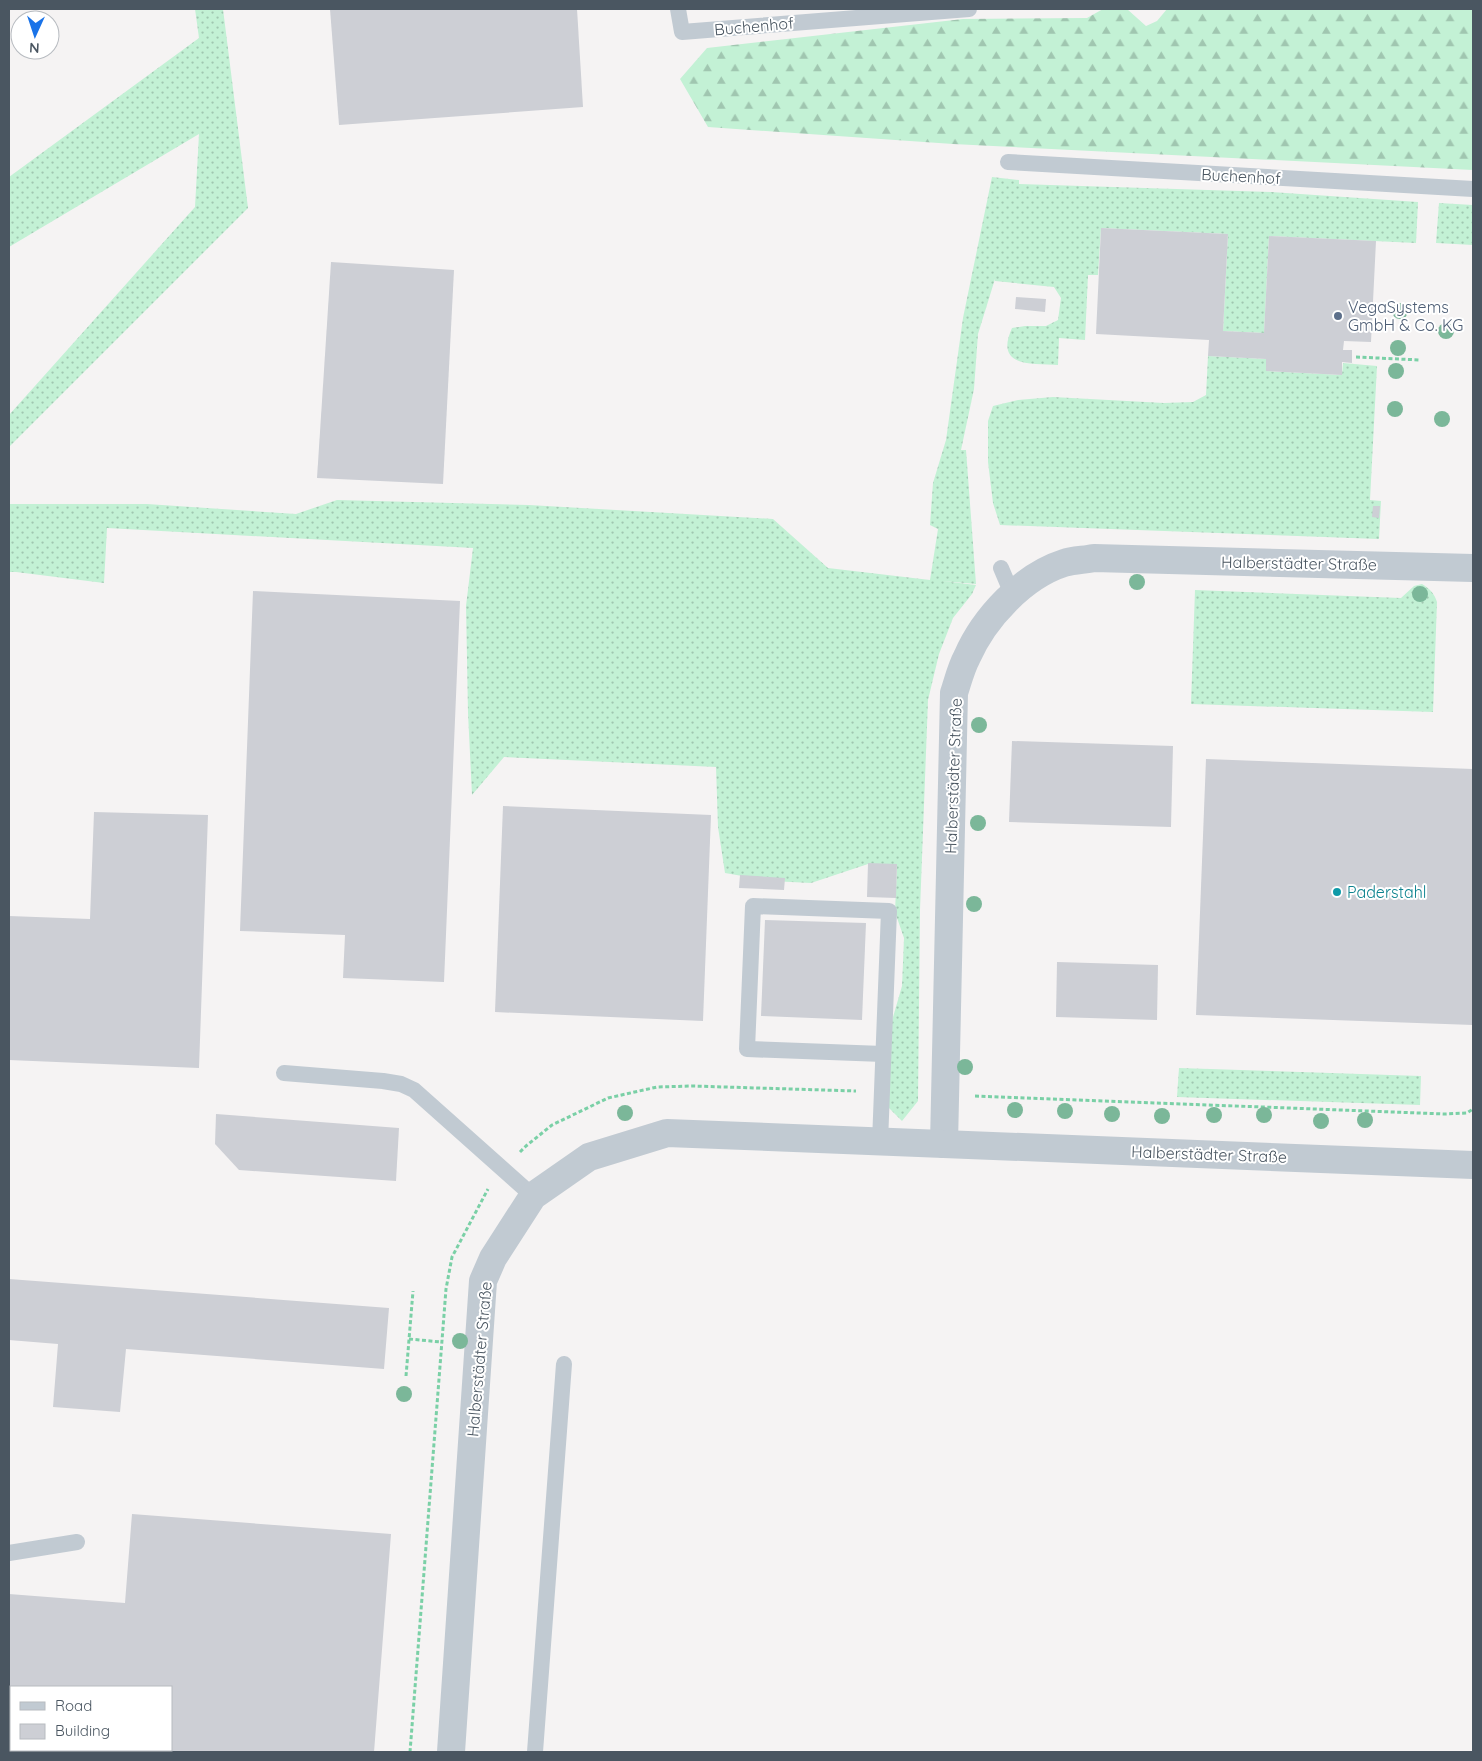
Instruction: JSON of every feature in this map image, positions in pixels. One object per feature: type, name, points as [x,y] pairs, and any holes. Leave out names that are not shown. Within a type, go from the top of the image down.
[{"type":"street","name":"Halberstädter Straße","points":[[944,1144],[954,693],[966,657],[982,630],[1012,594],[1036,576],[1064,563],[1094,558],[1473,568]]},
{"type":"street","name":"Halberstädter Straße","points":[[451,1752],[483,1281],[493,1258],[533,1196],[589,1157],[667,1133],[1473,1164]]},
{"type":"lane","name":"Buchenhof","points":[[678,9],[682,32],[969,9]]},
{"type":"lane","name":"Buchenhof","points":[[1008,162],[1473,189]]},
{"type":"lane","points":[[1001,568],[1012,594]]},
{"type":"lane","points":[[880,1142],[889,911],[753,906],[747,1049],[883,1054]]},
{"type":"lane","points":[[284,1073],[383,1081],[401,1084],[414,1090],[533,1196]]},
{"type":"lane","points":[[535,1752],[564,1364]]},
{"type":"lane","points":[[9,1553],[77,1542]]},
{"type":"path","points":[[1356,357],[1420,360]]},
{"type":"path","points":[[410,1752],[441,1342],[446,1289],[452,1257]]},
{"type":"path","points":[[406,1376],[413,1291]]},
{"type":"path","points":[[409,1339],[441,1342]]},
{"type":"green space","points":[[195,9],[223,9],[248,208],[9,447],[9,415],[195,207],[199,134],[9,247],[9,177],[199,38]]},
{"type":"green space","points":[[1103,9],[1127,9],[1146,26],[1157,21],[1167,9],[1473,9],[1473,170],[953,144],[708,127],[680,79],[707,48],[963,19],[1087,18]]},
{"type":"green space","points":[[992,177],[1019,180],[1019,184],[1271,192],[1418,202],[1416,243],[1269,236],[1264,333],[1223,331],[1228,234],[1101,228],[1098,275],[1088,275],[1085,340],[1059,338],[1058,365],[1019,361],[1012,357],[1008,350],[1008,341],[1012,328],[1046,326],[1058,320],[1061,298],[1054,287],[995,281],[995,279],[978,334],[974,389],[961,450],[966,450],[976,584],[942,581],[976,585],[972,594],[953,618],[939,654],[928,700],[920,910],[918,1101],[902,1121],[888,1107],[891,1024],[902,986],[904,938],[895,912],[897,866],[868,864],[811,883],[771,881],[725,873],[718,827],[716,767],[504,757],[472,795],[466,606],[473,548],[107,528],[104,583],[9,572],[9,504],[147,504],[296,514],[337,500],[529,505],[773,519],[828,568],[930,580],[938,529],[930,525],[933,483],[946,440],[963,318]]},
{"type":"green space","points":[[1439,203],[1473,205],[1473,245],[1436,243]]},
{"type":"green space","points":[[1208,356],[1266,359],[1266,371],[1342,375],[1343,363],[1377,366],[1370,500],[1381,501],[1379,539],[1000,525],[993,503],[988,462],[988,421],[993,406],[1018,400],[1053,397],[1164,403],[1193,402],[1206,395]]},
{"type":"green space","points":[[1422,584],[1435,596],[1437,602],[1433,712],[1191,704],[1195,590],[1401,598],[1414,586]]},
{"type":"green space","points":[[1179,1068],[1421,1076],[1420,1105],[1177,1097]]},
{"type":"building","points":[[330,9],[577,9],[583,107],[339,125]]},
{"type":"building","points":[[1101,228],[1228,234],[1223,331],[1264,333],[1269,236],[1376,241],[1371,342],[1344,341],[1343,350],[1352,350],[1352,363],[1342,362],[1342,375],[1266,371],[1266,359],[1208,356],[1209,340],[1096,334]]},
{"type":"building","points":[[331,262],[454,270],[443,484],[317,478]]},
{"type":"building","points":[[1016,297],[1046,299],[1045,312],[1015,309]]},
{"type":"building","points":[[1373,506],[1380,506],[1379,518],[1372,517]]},
{"type":"building","points":[[253,591],[460,601],[444,982],[343,978],[345,935],[240,931]]},
{"type":"building","points":[[1012,741],[1173,746],[1171,827],[1009,822]]},
{"type":"building","name":"Paderstahl","points":[[1206,759],[1473,769],[1473,1025],[1196,1015]]},
{"type":"building","points":[[503,806],[711,815],[703,1021],[495,1012]]},
{"type":"building","points":[[94,812],[208,815],[199,1068],[9,1060],[9,916],[90,919]]},
{"type":"building","points":[[868,863],[897,864],[896,898],[867,897]]},
{"type":"building","points":[[740,875],[785,878],[784,890],[739,888]]},
{"type":"building","points":[[765,920],[866,923],[862,1020],[761,1016]]},
{"type":"building","points":[[1057,962],[1158,965],[1157,1020],[1056,1017]]},
{"type":"building","points":[[216,1114],[399,1128],[396,1181],[239,1170],[215,1144]]},
{"type":"building","points":[[9,1279],[389,1308],[384,1369],[126,1349],[120,1412],[53,1407],[58,1344],[9,1340]]},
{"type":"building","points":[[132,1514],[391,1534],[374,1752],[9,1752],[9,1594],[125,1603]]},
{"type":"place","name":"VegaSystems GmbH & Co. KG","points":[[1338,316]]},
{"type":"place","name":"Paderstahl","points":[[1337,892]]}]
